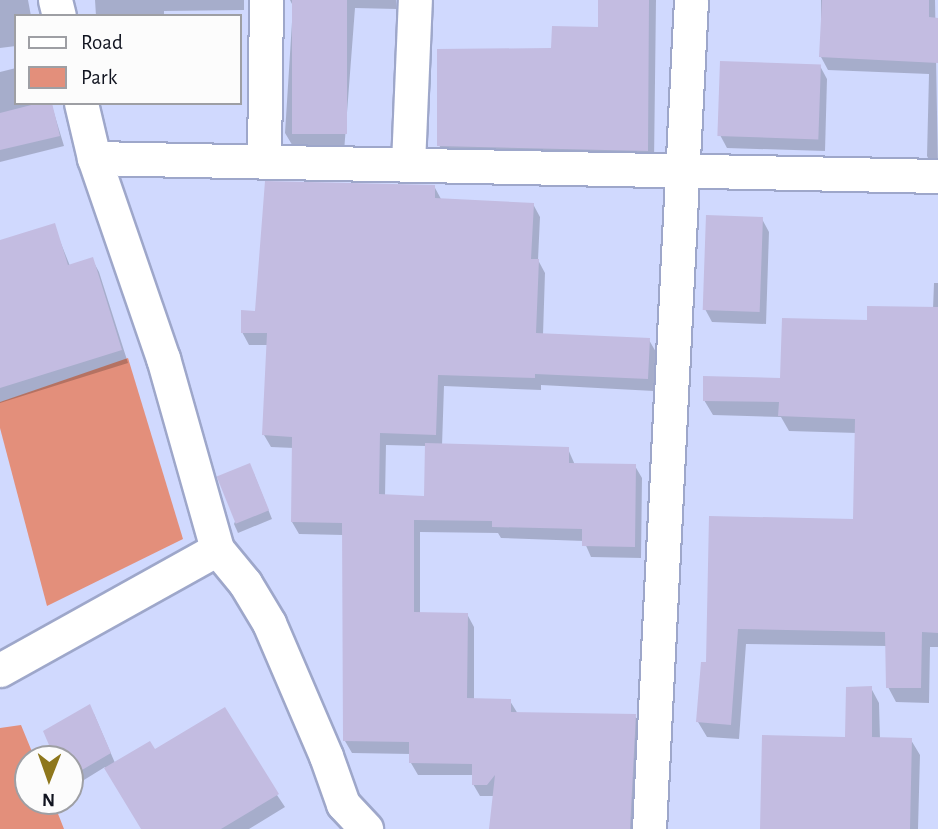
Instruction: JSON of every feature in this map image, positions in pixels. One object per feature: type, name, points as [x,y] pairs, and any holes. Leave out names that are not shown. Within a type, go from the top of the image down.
[{"type":"street","points":[[264,161],[266,0]]},
{"type":"street","points":[[408,164],[415,0]]},
{"type":"street","points":[[649,829],[691,0]]},
{"type":"street","points":[[81,105],[94,158],[163,358],[217,549],[245,583],[269,623],[326,756],[342,804],[366,829]]},
{"type":"street","points":[[94,158],[938,176]]},
{"type":"street","points":[[0,670],[217,549]]},
{"type":"green space","points":[[128,358],[183,539],[47,606],[0,428],[0,402]]},
{"type":"green space","points":[[21,725],[29,745],[14,745],[14,815],[58,815],[64,829],[0,829],[0,728]]},
{"type":"building","points":[[292,0],[347,0],[347,134],[292,134]]},
{"type":"building","points":[[598,0],[649,0],[648,151],[437,146],[437,49],[551,48],[552,26],[598,27]]},
{"type":"building","points":[[822,0],[929,0],[929,17],[938,18],[938,63],[819,57]]},
{"type":"building","points":[[720,61],[821,65],[818,139],[717,136]]},
{"type":"building","points":[[31,105],[52,105],[60,136],[0,150],[0,113]]},
{"type":"building","points":[[265,181],[435,185],[435,198],[534,203],[531,259],[539,259],[536,333],[650,338],[648,379],[535,374],[535,378],[438,375],[436,435],[380,433],[379,494],[424,496],[425,443],[569,447],[569,463],[636,464],[635,547],[582,546],[582,529],[492,527],[492,521],[414,520],[414,612],[468,613],[467,698],[511,699],[511,712],[636,714],[630,829],[489,829],[495,775],[487,785],[472,785],[472,764],[409,763],[409,742],[343,741],[342,523],[291,522],[292,437],[262,435],[267,333],[241,333],[241,310],[255,311]]},
{"type":"building","points":[[706,215],[763,217],[760,312],[703,310]]},
{"type":"building","points":[[55,223],[68,265],[93,257],[122,350],[0,388],[0,240]]},
{"type":"building","points":[[867,306],[938,307],[938,633],[922,632],[921,688],[886,688],[885,632],[738,629],[731,725],[696,722],[701,662],[706,662],[709,516],[853,519],[855,419],[778,416],[779,402],[703,401],[703,376],[780,378],[782,318],[867,320]]},
{"type":"building","points":[[250,463],[269,510],[236,524],[217,476]]},
{"type":"building","points":[[872,686],[872,737],[912,738],[910,829],[760,829],[762,735],[845,737],[846,687]]},
{"type":"building","points":[[90,704],[111,753],[84,769],[84,745],[49,745],[43,731]]},
{"type":"building","points":[[225,707],[279,794],[221,829],[141,829],[104,768],[150,741],[155,749]]}]
